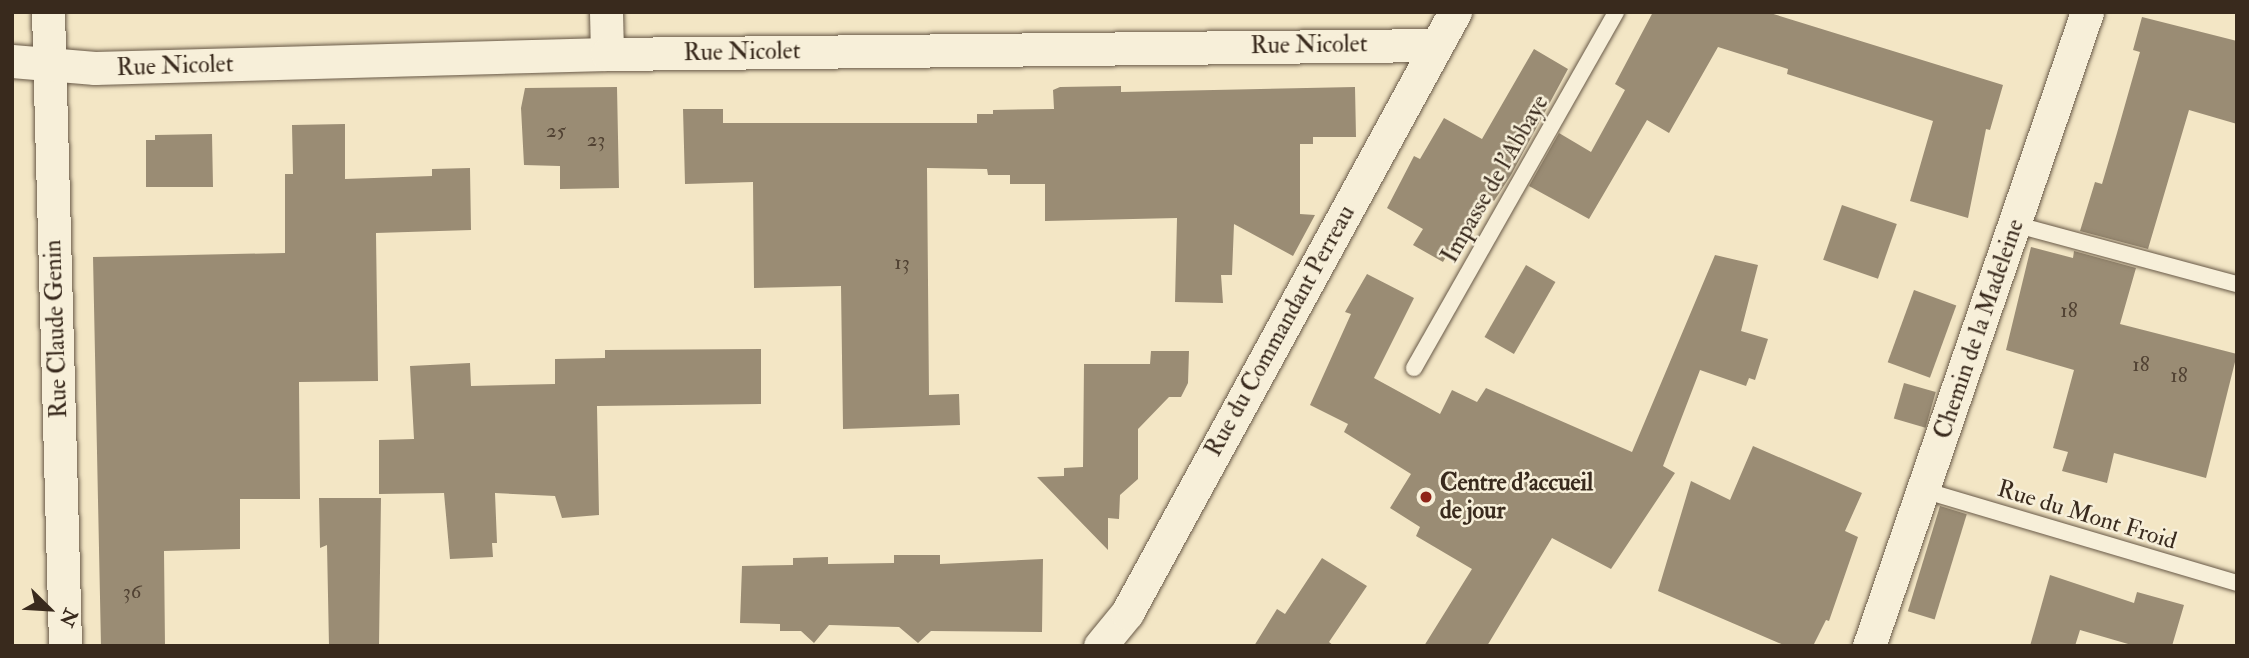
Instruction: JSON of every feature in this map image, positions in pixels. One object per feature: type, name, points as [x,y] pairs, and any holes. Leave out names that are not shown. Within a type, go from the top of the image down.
[{"type":"street","name":"Rue Claude Genin","points":[[48,12],[65,646]]},
{"type":"street","points":[[606,12],[607,54]]},
{"type":"street","name":"Rue du Commandant Perreau","points":[[1100,646],[1127,613],[1455,12]]},
{"type":"street","name":"Chemin de la Madeleine","points":[[1869,646],[2087,12]]},
{"type":"street","name":"Rue Nicolet","points":[[12,61],[95,68],[607,54],[1435,45]]},
{"type":"lane","name":"Impasse de l'Abbaye","points":[[1414,368],[1616,12]]},
{"type":"lane","points":[[2014,224],[2237,285]]},
{"type":"lane","name":"Rue du Mont Froid","points":[[1923,489],[2237,583]]},
{"type":"building","points":[[1653,12],[1767,12],[2003,85],[1990,130],[1986,129],[1968,218],[1910,201],[1933,121],[1787,74],[1788,69],[1718,47],[1669,133],[1647,120],[1589,219],[1529,186],[1559,133],[1591,152],[1625,90],[1615,84]]},
{"type":"building","points":[[2142,17],[2237,41],[2237,124],[2189,110],[2148,249],[2080,231],[2095,182],[2102,184],[2117,133],[2140,52],[2133,50]]},
{"type":"building","points":[[1534,49],[1568,69],[1511,175],[1494,201],[1482,193],[1443,262],[1413,245],[1423,229],[1387,208],[1414,156],[1420,159],[1444,118],[1482,139]]},
{"type":"building","points":[[1121,86],[1121,92],[1355,87],[1356,137],[1313,137],[1313,144],[1300,144],[1300,214],[1315,215],[1293,256],[1234,224],[1232,275],[1221,275],[1223,303],[1175,302],[1177,218],[1045,221],[1045,184],[1010,184],[1010,175],[988,175],[987,169],[927,168],[929,395],[959,394],[960,425],[843,429],[841,286],[754,288],[753,182],[685,184],[683,109],[723,109],[723,123],[977,123],[977,114],[993,114],[993,110],[1054,109],[1053,90],[1060,87]]},
{"type":"building","points":[[617,87],[619,188],[560,189],[560,166],[524,165],[521,108],[525,88]]},
{"type":"building","points":[[345,124],[345,179],[432,176],[432,169],[470,168],[471,230],[376,233],[378,381],[299,382],[300,499],[240,499],[240,549],[164,551],[165,646],[101,646],[93,257],[285,253],[285,174],[293,174],[292,125]]},
{"type":"building","points":[[212,134],[213,187],[146,187],[146,140],[155,140],[155,135]]},
{"type":"building","points":[[1842,205],[1897,224],[1878,279],[1823,260]]},
{"type":"building","points":[[2031,247],[2073,258],[2074,251],[2136,268],[2120,324],[2237,354],[2206,478],[2114,453],[2107,483],[2062,471],[2068,452],[2053,448],[2074,370],[2006,350]]},
{"type":"building","points":[[1715,255],[1758,265],[1741,331],[1768,339],[1755,380],[1749,378],[1746,386],[1700,370],[1663,466],[1675,473],[1611,569],[1552,538],[1487,646],[1424,646],[1472,569],[1416,536],[1420,527],[1390,508],[1411,474],[1344,432],[1348,424],[1310,405],[1351,314],[1345,312],[1367,274],[1414,298],[1374,378],[1440,414],[1452,390],[1477,402],[1486,388],[1632,452]]},
{"type":"building","points":[[1526,265],[1555,282],[1514,354],[1484,337]]},
{"type":"building","points":[[1914,290],[1956,305],[1930,378],[1888,362]]},
{"type":"building","points":[[761,349],[761,404],[597,406],[599,515],[562,518],[555,496],[495,493],[497,543],[492,543],[493,557],[450,559],[444,493],[379,494],[379,440],[414,439],[410,366],[470,363],[471,386],[555,384],[555,359],[605,358],[605,350]]},
{"type":"building","points":[[1151,351],[1189,351],[1188,383],[1181,397],[1169,397],[1138,429],[1138,479],[1120,495],[1119,519],[1108,518],[1108,550],[1037,477],[1064,476],[1064,468],[1083,467],[1084,364],[1150,364]]},
{"type":"building","points":[[1904,383],[1936,392],[1926,428],[1894,419]]},
{"type":"building","points":[[1753,446],[1862,493],[1845,531],[1858,537],[1829,621],[1826,620],[1813,646],[1786,646],[1658,591],[1691,481],[1730,500]]},
{"type":"building","points":[[319,498],[381,498],[379,646],[329,646],[327,545],[320,548]]},
{"type":"building","points":[[1940,506],[1967,514],[1935,619],[1908,611]]},
{"type":"building","points":[[894,555],[940,555],[940,564],[1043,559],[1042,632],[931,631],[918,643],[899,627],[829,625],[814,643],[801,631],[780,631],[780,624],[740,623],[742,566],[793,565],[793,558],[828,557],[828,564],[894,563]]},
{"type":"building","points":[[1322,558],[1367,586],[1329,642],[1334,646],[1254,646],[1277,609],[1285,614]]},
{"type":"building","points":[[2050,575],[2134,603],[2137,592],[2184,605],[2172,646],[2135,646],[2080,630],[2075,646],[2030,646]]},
{"type":"place","name":"Centre d'accueil de jour","points":[[1426,497]]}]
